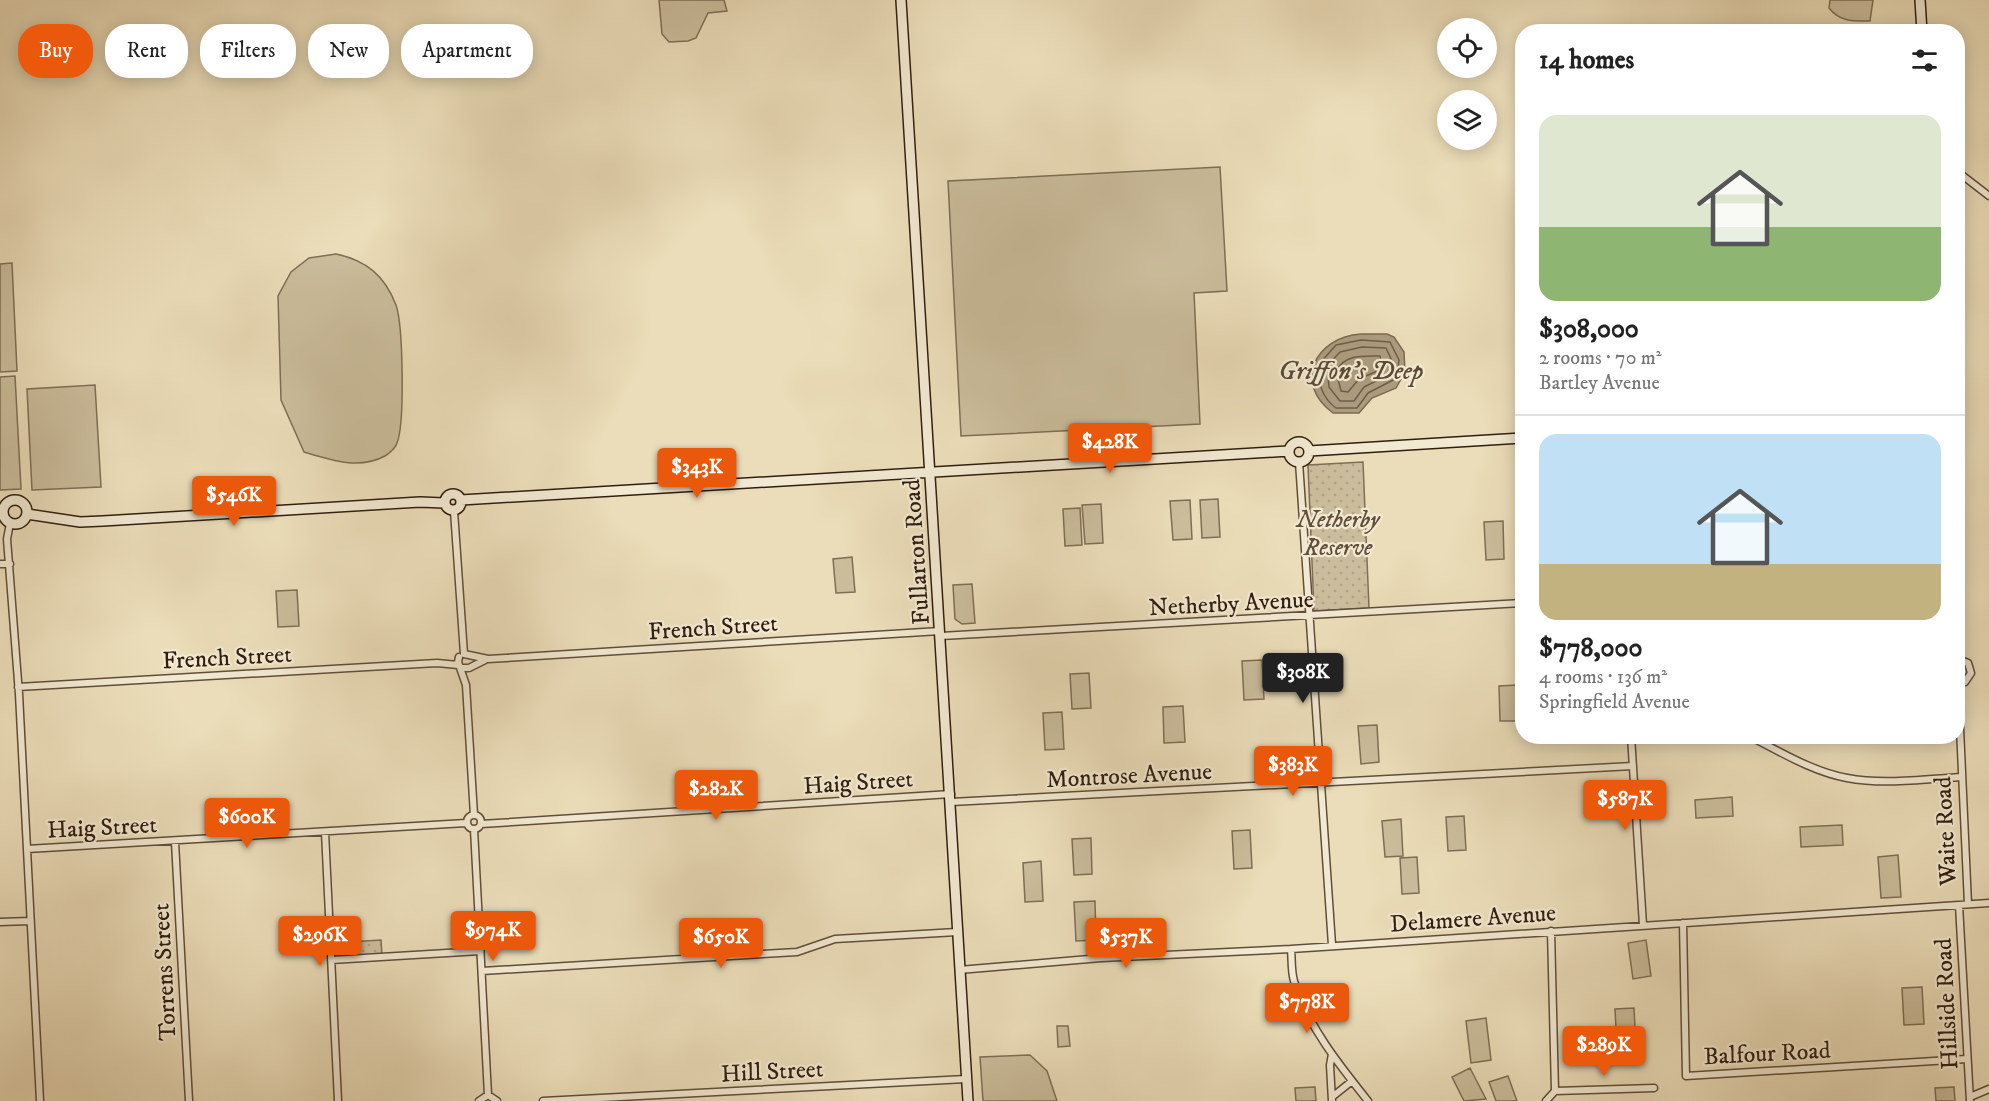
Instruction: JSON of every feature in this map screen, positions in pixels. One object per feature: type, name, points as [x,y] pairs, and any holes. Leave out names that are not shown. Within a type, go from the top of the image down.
[{"type":"street","name":"Fullarton Road","points":[[901,0],[968,1101]]},
{"type":"street","points":[[1920,0],[1922,24]]},
{"type":"street","points":[[1965,177],[1989,195]]},
{"type":"street","points":[[1309,451],[1515,438]]},
{"type":"street","points":[[1300,442],[1305,443],[1309,451],[1306,459],[1299,462],[1292,459],[1289,451],[1292,445],[1300,442]]},
{"type":"street","points":[[444,503],[447,496],[452,494],[461,500],[930,470],[1289,451]]},
{"type":"street","points":[[1299,462],[1332,945]]},
{"type":"street","points":[[18,500],[25,505],[27,514],[19,523],[10,523],[5,519],[2,508],[9,502],[18,500]]},
{"type":"street","points":[[453,511],[459,508],[461,500]]},
{"type":"street","points":[[27,514],[81,522],[420,502],[444,503]]},
{"type":"street","points":[[444,503],[448,509],[453,511]]},
{"type":"street","points":[[453,511],[474,815]]},
{"type":"street","points":[[10,523],[7,539],[18,687],[40,1101]]},
{"type":"street","points":[[0,564],[10,564]]},
{"type":"street","name":"Netherby Avenue","points":[[941,633],[1308,617],[1515,603]]},
{"type":"street","name":"French Street","points":[[18,687],[464,663],[488,659],[941,633]]},
{"type":"street","name":"French Street","points":[[464,663],[471,657],[488,659]]},
{"type":"street","points":[[1965,660],[1971,669],[1968,680],[1965,681]]},
{"type":"street","points":[[1632,744],[1643,925]]},
{"type":"street","points":[[1765,744],[1796,760],[1846,778],[1899,780],[1962,777]]},
{"type":"street","name":"Waite Road","points":[[1961,744],[1968,904]]},
{"type":"street","name":"Montrose Avenue","points":[[951,798],[1321,783],[1633,766]]},
{"type":"street","name":"Haig Street","points":[[481,824],[951,798]]},
{"type":"street","points":[[474,815],[468,818],[466,823],[474,829]]},
{"type":"street","points":[[474,815],[480,818],[481,824],[474,829]]},
{"type":"street","name":"Haig Street","points":[[27,849],[466,823]]},
{"type":"street","points":[[474,829],[488,1095]]},
{"type":"street","points":[[325,832],[338,1101]]},
{"type":"street","name":"Torrens Street","points":[[175,842],[189,1101]]},
{"type":"street","name":"Delamere Avenue","points":[[959,970],[1101,958],[1291,949],[1989,903]]},
{"type":"street","name":"Hillside Road","points":[[1959,905],[1970,1099]]},
{"type":"street","points":[[0,922],[30,921]]},
{"type":"street","name":"Balfour Road","points":[[1683,922],[1686,1076],[1967,1059]]},
{"type":"street","points":[[1546,1101],[1555,1091],[1551,931]]},
{"type":"street","points":[[482,971],[797,952],[835,939],[957,932]]},
{"type":"street","points":[[1291,949],[1294,981],[1332,1054],[1368,1101]]},
{"type":"street","points":[[331,960],[480,951]]},
{"type":"street","points":[[1332,1054],[1330,1065],[1332,1099]]},
{"type":"street","name":"Hill Street","points":[[543,1101],[966,1079]]},
{"type":"street","points":[[1332,1099],[1352,1080]]},
{"type":"street","points":[[1555,1091],[1654,1088]]},
{"type":"street","points":[[1970,1099],[1989,1089]]},
{"type":"street","points":[[479,1101],[488,1095]]},
{"type":"street","points":[[488,1095],[497,1101]]},
{"type":"green space","points":[[659,0],[724,0],[727,11],[708,13],[696,38],[669,42],[662,34]]},
{"type":"green space","points":[[1830,0],[1873,0],[1870,21],[1852,21],[1838,16],[1829,8]]},
{"type":"green space","points":[[1220,167],[1227,291],[1194,293],[1200,424],[961,436],[948,181]]},
{"type":"green space","points":[[336,254],[356,260],[380,278],[396,305],[398,316],[402,374],[400,432],[396,445],[390,452],[375,460],[365,462],[344,462],[304,452],[281,400],[278,296],[291,272],[309,258]]},
{"type":"green space","points":[[12,263],[17,371],[0,372],[0,264]]},
{"type":"green space","points":[[15,376],[21,489],[0,490],[0,377]]},
{"type":"green space","points":[[95,385],[101,487],[32,490],[27,389]]},
{"type":"green space","name":"Netherby Reserve","points":[[1363,462],[1369,608],[1314,611],[1308,465]]},
{"type":"green space","points":[[1218,499],[1220,537],[1202,538],[1200,500]]},
{"type":"green space","points":[[1190,500],[1192,539],[1173,540],[1170,501]]},
{"type":"green space","points":[[1101,504],[1103,543],[1085,544],[1082,505]]},
{"type":"green space","points":[[1080,508],[1082,545],[1065,546],[1063,509]]},
{"type":"green space","points":[[1503,521],[1504,559],[1486,560],[1484,522]]},
{"type":"green space","points":[[852,557],[855,592],[836,593],[833,559]]},
{"type":"green space","points":[[972,584],[975,623],[962,624],[955,619],[953,585]]},
{"type":"green space","points":[[297,590],[299,626],[278,627],[276,591]]},
{"type":"green space","points":[[1262,660],[1264,699],[1244,700],[1242,661]]},
{"type":"green space","points":[[1089,673],[1091,708],[1072,709],[1070,674]]},
{"type":"green space","points":[[1515,685],[1515,721],[1500,721],[1499,686]]},
{"type":"green space","points":[[1183,706],[1185,742],[1164,743],[1163,707]]},
{"type":"green space","points":[[1062,712],[1064,749],[1045,750],[1043,713]]},
{"type":"green space","points":[[1377,725],[1379,762],[1361,764],[1358,726]]},
{"type":"green space","points":[[1732,797],[1733,816],[1696,818],[1695,800]]},
{"type":"green space","points":[[1464,816],[1466,850],[1448,851],[1446,817]]},
{"type":"green space","points":[[1401,819],[1403,856],[1385,857],[1382,821]]},
{"type":"green space","points":[[1842,825],[1843,845],[1801,847],[1800,827]]},
{"type":"green space","points":[[1250,830],[1252,868],[1234,869],[1232,831]]},
{"type":"green space","points":[[1091,838],[1092,874],[1074,875],[1072,839]]},
{"type":"green space","points":[[1898,855],[1901,897],[1881,898],[1878,857]]},
{"type":"green space","points":[[1417,857],[1419,893],[1402,894],[1400,858]]},
{"type":"green space","points":[[1041,861],[1043,901],[1025,902],[1023,863]]},
{"type":"green space","points":[[1095,901],[1096,940],[1076,941],[1074,902]]},
{"type":"green space","points":[[381,940],[382,956],[333,959],[332,943]]},
{"type":"green space","points":[[1646,940],[1651,976],[1633,979],[1628,943]]},
{"type":"green space","points":[[1922,987],[1924,1024],[1904,1025],[1902,988]]},
{"type":"green space","points":[[1634,1008],[1636,1047],[1617,1048],[1615,1009]]},
{"type":"green space","points":[[1486,1018],[1491,1060],[1471,1063],[1466,1021]]},
{"type":"green space","points":[[1057,1026],[1068,1026],[1070,1046],[1058,1047]]},
{"type":"green space","points":[[1030,1055],[1047,1071],[1057,1101],[983,1101],[980,1057]]},
{"type":"green space","points":[[1470,1068],[1486,1099],[1464,1101],[1452,1077]]},
{"type":"green space","points":[[1508,1076],[1517,1101],[1496,1101],[1489,1082]]},
{"type":"green space","points":[[1315,1087],[1316,1101],[1296,1101],[1295,1088]]},
{"type":"green space","points":[[1954,1087],[1955,1101],[1936,1101],[1935,1088]]},
{"type":"water","name":"Griffon's Deep","points":[[1361,334],[1387,334],[1394,337],[1404,352],[1405,372],[1396,388],[1372,398],[1359,413],[1333,413],[1321,401],[1314,389],[1312,376],[1314,364],[1331,344],[1345,337]]}]
